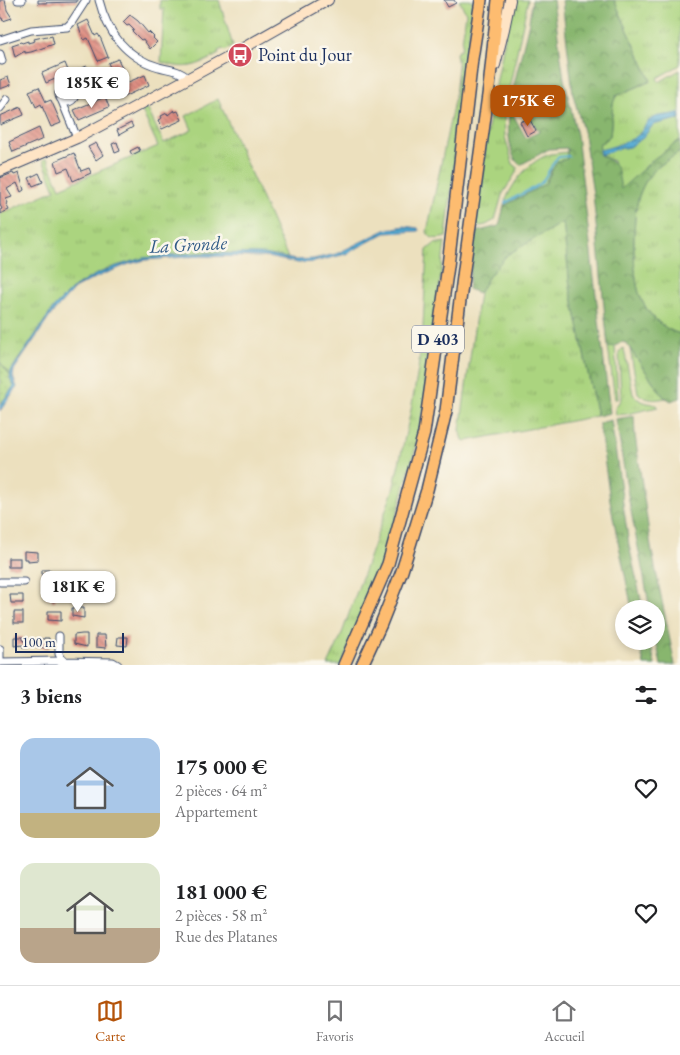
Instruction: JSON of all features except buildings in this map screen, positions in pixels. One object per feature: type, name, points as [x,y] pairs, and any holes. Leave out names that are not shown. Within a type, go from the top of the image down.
[{"type":"main road","points":[[472,58],[476,0]]},
{"type":"main road","name":"D 403","points":[[344,665],[388,564],[424,433],[448,266],[472,58],[481,0]]},
{"type":"main road","name":"D 403","points":[[362,665],[402,571],[427,490],[446,411],[489,88],[498,0]]},
{"type":"street","points":[[0,40],[31,30],[67,27],[71,24],[86,0]]},
{"type":"street","points":[[99,0],[106,22],[117,41],[125,49],[142,61],[182,73],[187,78]]},
{"type":"street","points":[[0,171],[77,138],[224,59],[328,0]]},
{"type":"street","points":[[489,88],[510,0]]},
{"type":"street","points":[[0,108],[6,99]]},
{"type":"street","points":[[62,101],[77,138]]},
{"type":"street","points":[[0,582],[24,582]]},
{"type":"street","points":[[59,636],[60,654],[63,663]]},
{"type":"street","points":[[0,649],[0,662],[113,662],[118,665]]},
{"type":"green space","points":[[160,0],[219,0],[233,46],[225,51],[223,49],[218,51],[219,54],[204,62],[191,66],[170,65],[161,62],[164,9],[160,9]]},
{"type":"green space","points":[[459,0],[473,0],[446,237],[435,239],[427,232],[455,96],[458,66],[456,53],[461,49],[466,13]]},
{"type":"green space","points":[[512,0],[528,0],[504,113],[505,137],[517,171],[502,195],[495,220],[486,225],[475,227],[488,128]]},
{"type":"green space","points":[[532,0],[553,0],[564,79],[577,135],[610,413],[597,416],[570,287],[563,222],[507,255],[489,276],[479,293],[468,289],[475,232],[499,226],[504,206],[545,184],[557,161],[567,159],[567,148],[549,149],[520,165],[513,154],[511,146],[509,107],[526,138],[539,132],[529,116],[511,97],[529,22]]},
{"type":"green space","points":[[562,0],[614,0],[651,81],[616,96],[613,103],[610,136],[599,145],[600,155],[611,162],[618,172],[621,189],[655,158],[680,140],[680,152],[662,164],[647,179],[639,196],[634,231],[635,274],[637,287],[643,303],[661,325],[680,334],[680,398],[671,401],[663,396],[626,343],[622,342],[608,347],[593,194],[584,135],[573,94]]},
{"type":"green space","points":[[614,0],[680,0],[680,65],[657,78],[659,82],[680,70],[680,140],[655,158],[621,190],[613,161],[600,155],[599,145],[610,136],[613,103],[616,96],[651,81]]},
{"type":"green space","points":[[218,99],[288,258],[236,253],[180,254],[152,257],[125,263],[100,272],[78,285],[59,302],[38,330],[10,375],[0,362],[0,214],[55,190],[43,160],[47,158],[60,188],[158,146],[142,111],[147,108],[164,143],[192,130],[186,116]]},
{"type":"green space","points":[[567,152],[567,159],[551,170],[545,184],[504,206],[510,190],[528,167],[543,157]]},
{"type":"green space","points":[[680,152],[680,334],[661,325],[643,303],[637,287],[634,246],[635,218],[639,196],[643,187],[654,171]]},
{"type":"green space","points":[[563,221],[570,287],[597,416],[466,441],[463,440],[460,430],[479,293],[489,276],[506,255]]},
{"type":"green space","points":[[445,242],[425,400],[416,446],[388,546],[374,585],[341,665],[328,665],[340,639],[393,490],[418,370],[423,326],[427,250],[434,244]]},
{"type":"green space","points":[[615,346],[617,399],[615,399],[608,347]]},
{"type":"green space","points":[[623,348],[633,394],[640,400],[657,405],[658,407],[616,415],[615,408],[621,399],[619,352]]},
{"type":"green space","points":[[630,349],[666,398],[648,399],[638,393]]},
{"type":"green space","points":[[0,362],[10,375],[14,386],[0,405]]},
{"type":"green space","points":[[634,416],[651,547],[662,600],[648,600],[629,501],[616,419]]},
{"type":"green space","points":[[611,420],[629,545],[641,600],[630,600],[611,507],[599,423]]},
{"type":"green space","points":[[665,616],[675,665],[661,665],[658,650],[665,650]]},
{"type":"green space","points":[[641,650],[652,650],[655,665],[644,665]]},
{"type":"water","points":[[680,112],[679,119],[653,125],[643,138],[629,147],[600,155],[599,150],[637,136],[653,118]]},
{"type":"water","points":[[404,226],[418,228],[419,231],[385,233],[346,254],[314,262],[298,263],[267,257],[199,256],[145,260],[129,264],[97,277],[74,289],[51,315],[14,370],[13,377],[17,387],[0,411],[0,405],[14,386],[10,379],[11,371],[54,307],[72,289],[95,275],[143,258],[197,253],[264,254],[296,260],[313,259],[336,254],[385,230]]},
{"type":"waterway","name":"La Gronde","points":[[505,203],[542,182],[556,159],[569,156]]},
{"type":"place","name":"Point du Jour","points":[[240,55]]}]
